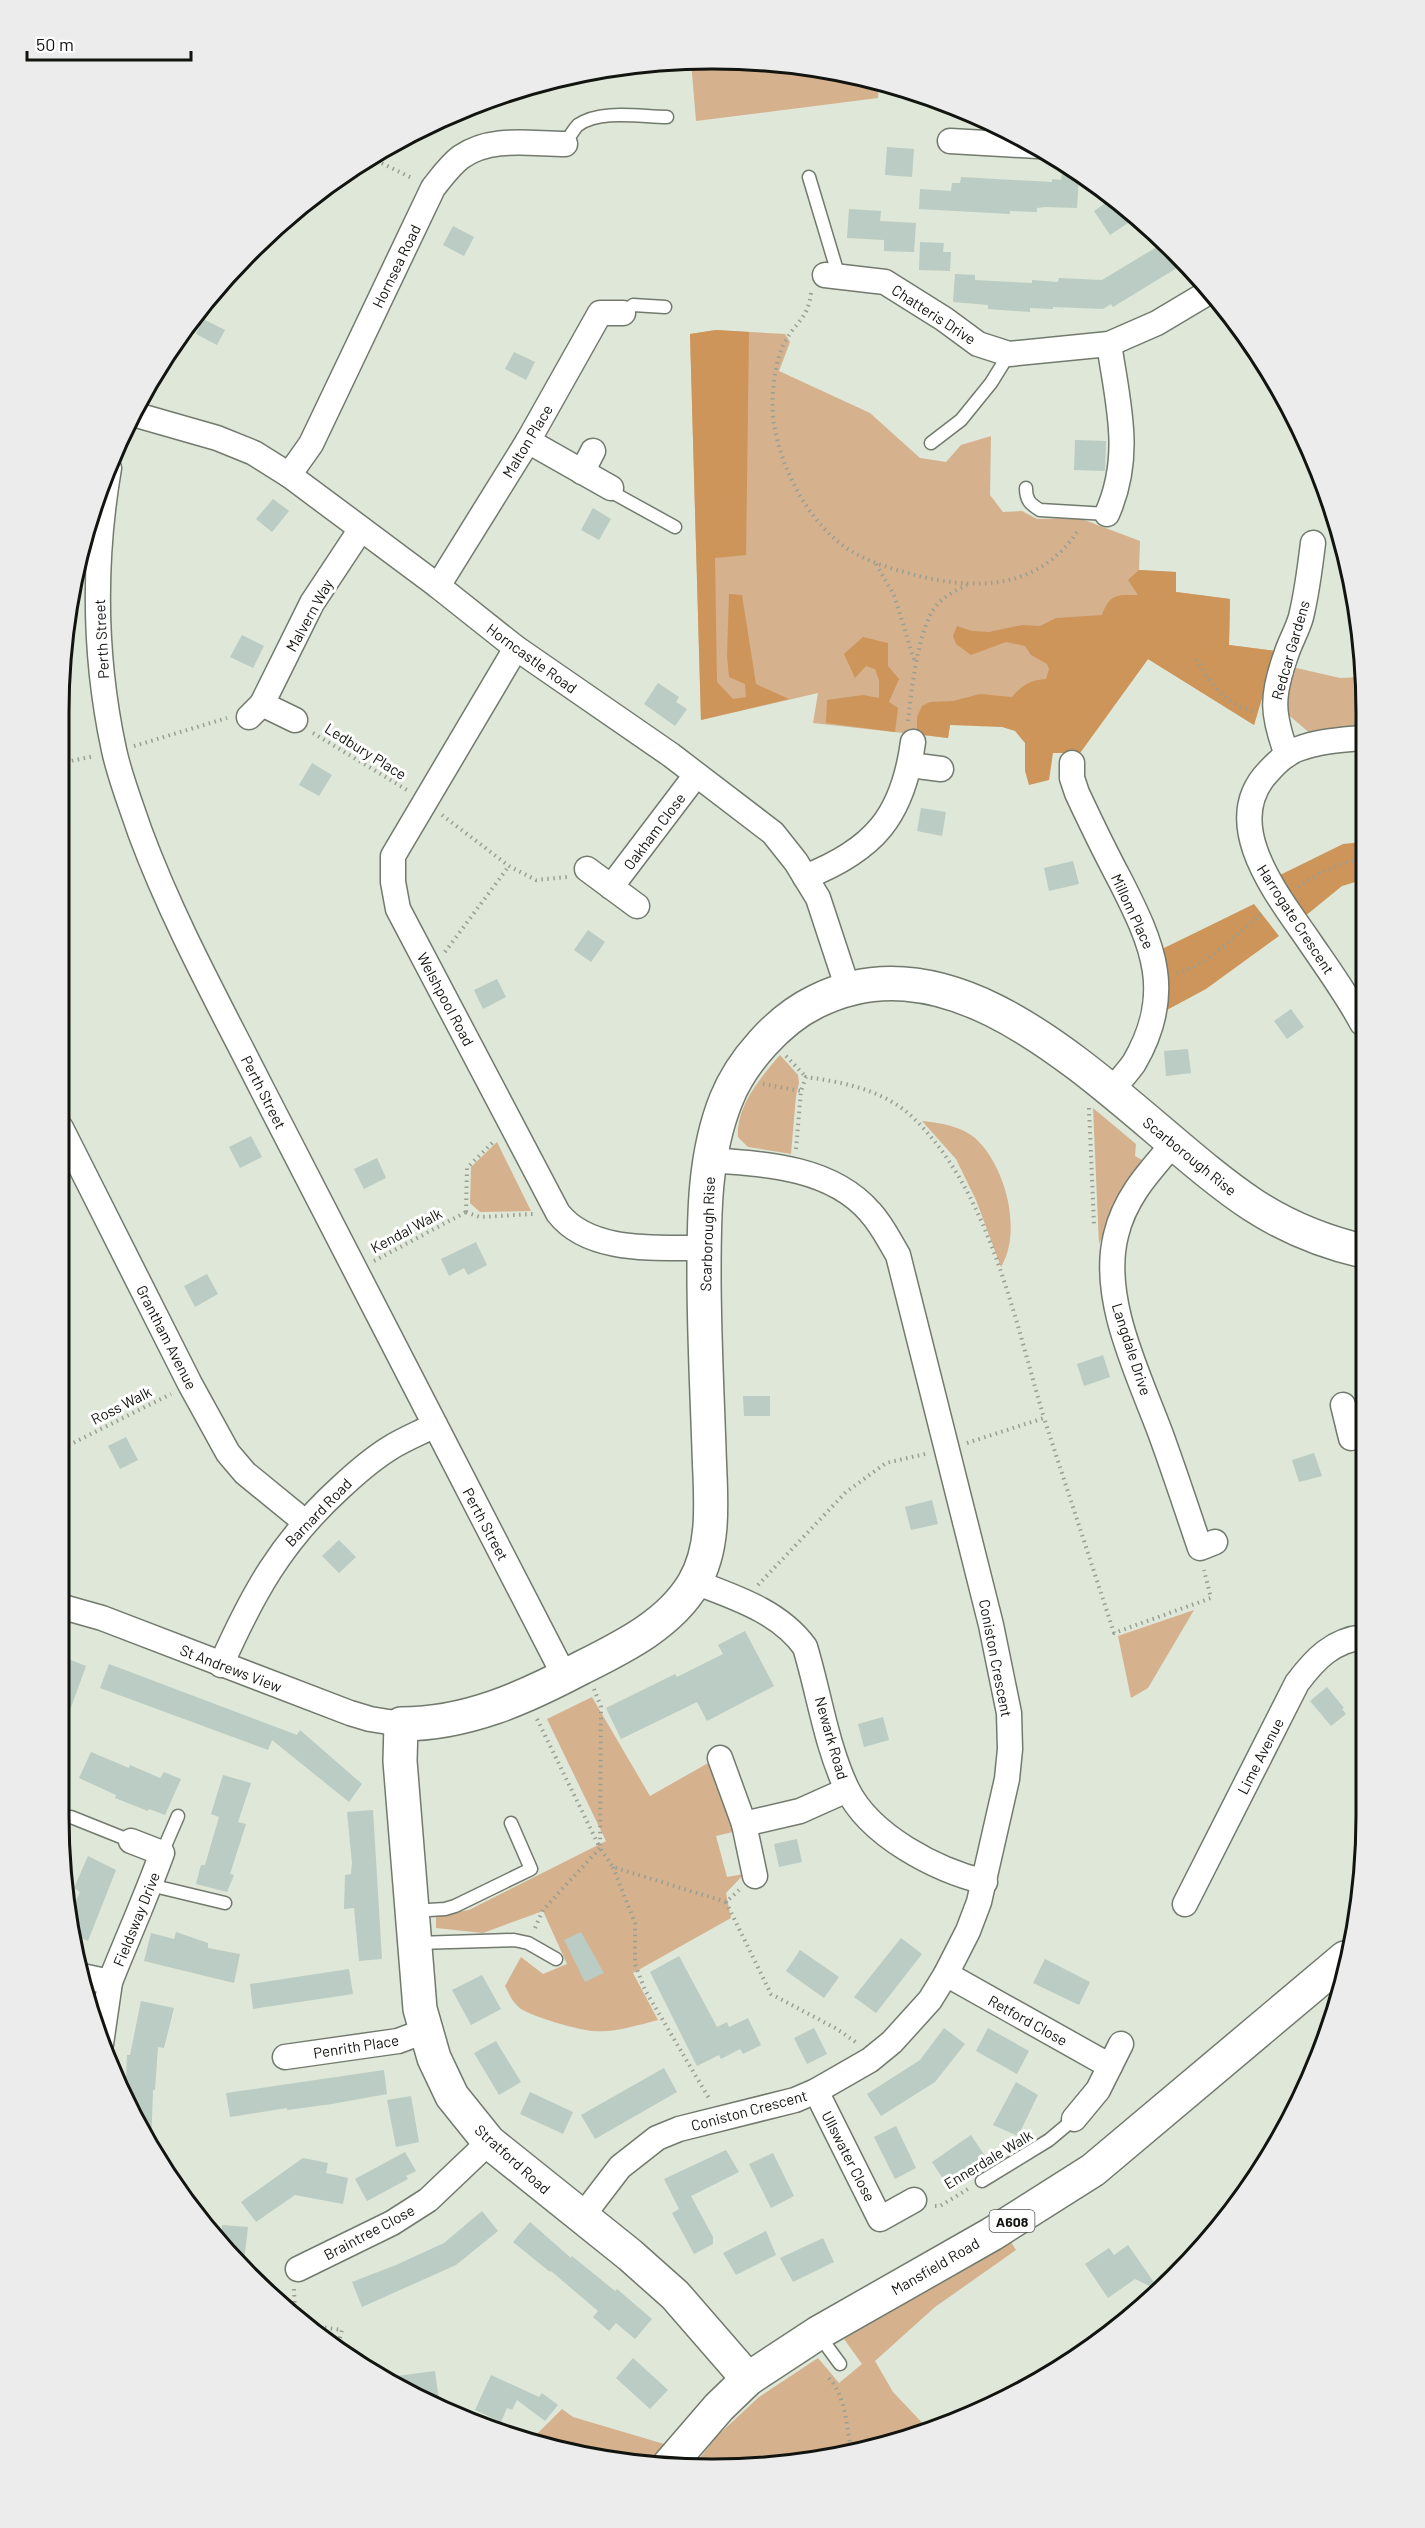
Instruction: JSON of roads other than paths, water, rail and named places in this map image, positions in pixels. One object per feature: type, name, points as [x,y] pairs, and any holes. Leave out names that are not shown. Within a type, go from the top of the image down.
[{"type":"street","points":[[950,141],[1015,145]]},
{"type":"street","name":"Hornsea Road","points":[[290,475],[311,444],[433,188],[459,158],[480,147],[500,143],[565,144]]},
{"type":"street","name":"Chatteris Drive","points":[[832,276],[885,282],[944,319],[978,344],[1010,354],[1109,344],[1157,323],[1202,296]]},
{"type":"street","name":"Malton Place","points":[[438,586],[528,441],[600,313],[623,313]]},
{"type":"street","points":[[1098,513],[1118,490],[1122,429],[1109,344]]},
{"type":"street","name":"Horncastle Road","points":[[141,416],[217,438],[254,453],[290,475],[438,586],[516,648],[696,775],[773,833],[818,898],[848,989]]},
{"type":"street","points":[[528,441],[588,461],[611,488]]},
{"type":"street","name":"Perth Street","points":[[104,505],[98,570],[101,673],[114,752],[152,863],[183,933],[435,1425],[575,1672]]},
{"type":"street","name":"Malvern Way","points":[[295,720],[256,710],[312,603],[361,529]]},
{"type":"street","name":"Redcar Gardens","points":[[1287,755],[1275,718],[1274,699],[1278,680],[1301,617],[1313,543]]},
{"type":"street","name":"Welshpool Road","points":[[516,648],[393,856],[393,882],[398,909],[558,1213],[574,1230],[594,1239],[647,1246],[704,1248]]},
{"type":"street","name":"Harrogate Crescent","points":[[1356,738],[1321,742],[1287,755],[1258,783],[1251,800],[1250,816],[1250,830],[1257,857],[1280,898],[1356,1012]]},
{"type":"street","points":[[805,877],[828,868],[881,830],[898,803],[911,754],[941,769]]},
{"type":"street","name":"Millom Place","points":[[1071,763],[1072,778],[1077,794],[1146,933],[1154,959],[1156,980],[1154,1009],[1133,1064],[1099,1081]]},
{"type":"street","name":"Oakham Close","points":[[611,887],[696,775]]},
{"type":"street","points":[[587,869],[637,906]]},
{"type":"street","name":"Scarborough Rise","points":[[400,1724],[422,1724],[461,1718],[526,1696],[632,1642],[672,1611],[695,1582],[707,1541],[711,1498],[704,1248],[710,1160],[724,1103],[736,1080],[768,1037],[813,1002],[848,989],[891,984],[935,989],[962,997],[1022,1024],[1099,1081],[1225,1185],[1265,1212],[1318,1239],[1356,1249]]},
{"type":"street","name":"Grantham Avenue","points":[[69,1142],[190,1384],[228,1453],[245,1473],[305,1522]]},
{"type":"street","name":"Langdale Drive","points":[[1174,1143],[1136,1187],[1126,1206],[1114,1246],[1113,1290],[1134,1361],[1208,1545]]},
{"type":"street","name":"Coniston Crescent","points":[[581,2218],[620,2167],[640,2149],[657,2138],[679,2129],[795,2100],[816,2091],[870,2060],[910,2025],[930,2000],[968,1931],[985,1882],[1009,1762],[1009,1713],[992,1625],[898,1255],[880,1224],[868,1209],[840,1188],[794,1169],[710,1160]]},
{"type":"street","points":[[1343,1405],[1351,1438],[1356,1434]]},
{"type":"street","name":"Barnard Road","points":[[221,1665],[253,1596],[269,1568],[305,1522],[366,1465],[389,1448],[435,1425]]},
{"type":"street","name":"Newark Road","points":[[695,1582],[743,1600],[778,1621],[796,1635],[805,1647],[834,1753],[847,1790],[871,1821],[896,1841],[960,1876],[985,1882]]},
{"type":"street","name":"St Andrews View","points":[[69,1608],[102,1618],[350,1713],[400,1724]]},
{"type":"street","name":"Lime Avenue","points":[[1185,1904],[1297,1683],[1315,1660],[1328,1649],[1343,1642],[1356,1640]]},
{"type":"street","name":"Stratford Road","points":[[400,1724],[401,1772],[420,2009],[434,2058],[452,2096],[489,2142],[675,2295],[748,2379]]},
{"type":"street","points":[[720,1758],[744,1824],[755,1875]]},
{"type":"street","points":[[744,1824],[801,1811],[847,1790]]},
{"type":"street","name":"Fieldsway Drive","points":[[104,2024],[110,1982],[162,1853],[131,1841]]},
{"type":"street","name":"Mansfield Road","points":[[675,2458],[719,2407],[748,2379],[818,2333],[992,2234],[1093,2170],[1339,1963]]},
{"type":"street","name":"Retford Close","points":[[946,1974],[1110,2066]]},
{"type":"street","name":"Fieldsway Drive","points":[[90,1978],[110,1982]]},
{"type":"street","name":"Penrith Place","points":[[285,2057],[398,2041],[425,2031]]},
{"type":"street","points":[[1074,2120],[1098,2090],[1121,2044]]},
{"type":"street","name":"Ullswater Close","points":[[816,2091],[880,2218],[914,2200]]},
{"type":"street","name":"Braintree Close","points":[[298,2269],[392,2223],[428,2200],[489,2142]]},
{"type":"lane","points":[[565,144],[576,126],[589,120],[607,116],[667,117]]},
{"type":"lane","points":[[809,177],[832,276]]},
{"type":"lane","points":[[623,313],[633,305],[665,307]]},
{"type":"lane","points":[[931,443],[961,420],[991,383],[1010,354]]},
{"type":"lane","points":[[611,488],[617,495],[675,526]]},
{"type":"lane","points":[[1026,488],[1026,499],[1040,510],[1098,513]]},
{"type":"lane","points":[[162,1853],[178,1816]]},
{"type":"lane","points":[[71,1817],[131,1841]]},
{"type":"lane","points":[[411,1911],[445,1909],[455,1906],[531,1869],[511,1823]]},
{"type":"lane","points":[[150,1885],[225,1903]]},
{"type":"lane","points":[[413,1943],[503,1940],[528,1942],[556,1959]]},
{"type":"lane","name":"Ennerdale Walk","points":[[981,2181],[1049,2140],[1074,2120]]},
{"type":"lane","points":[[818,2333],[840,2364]]}]
